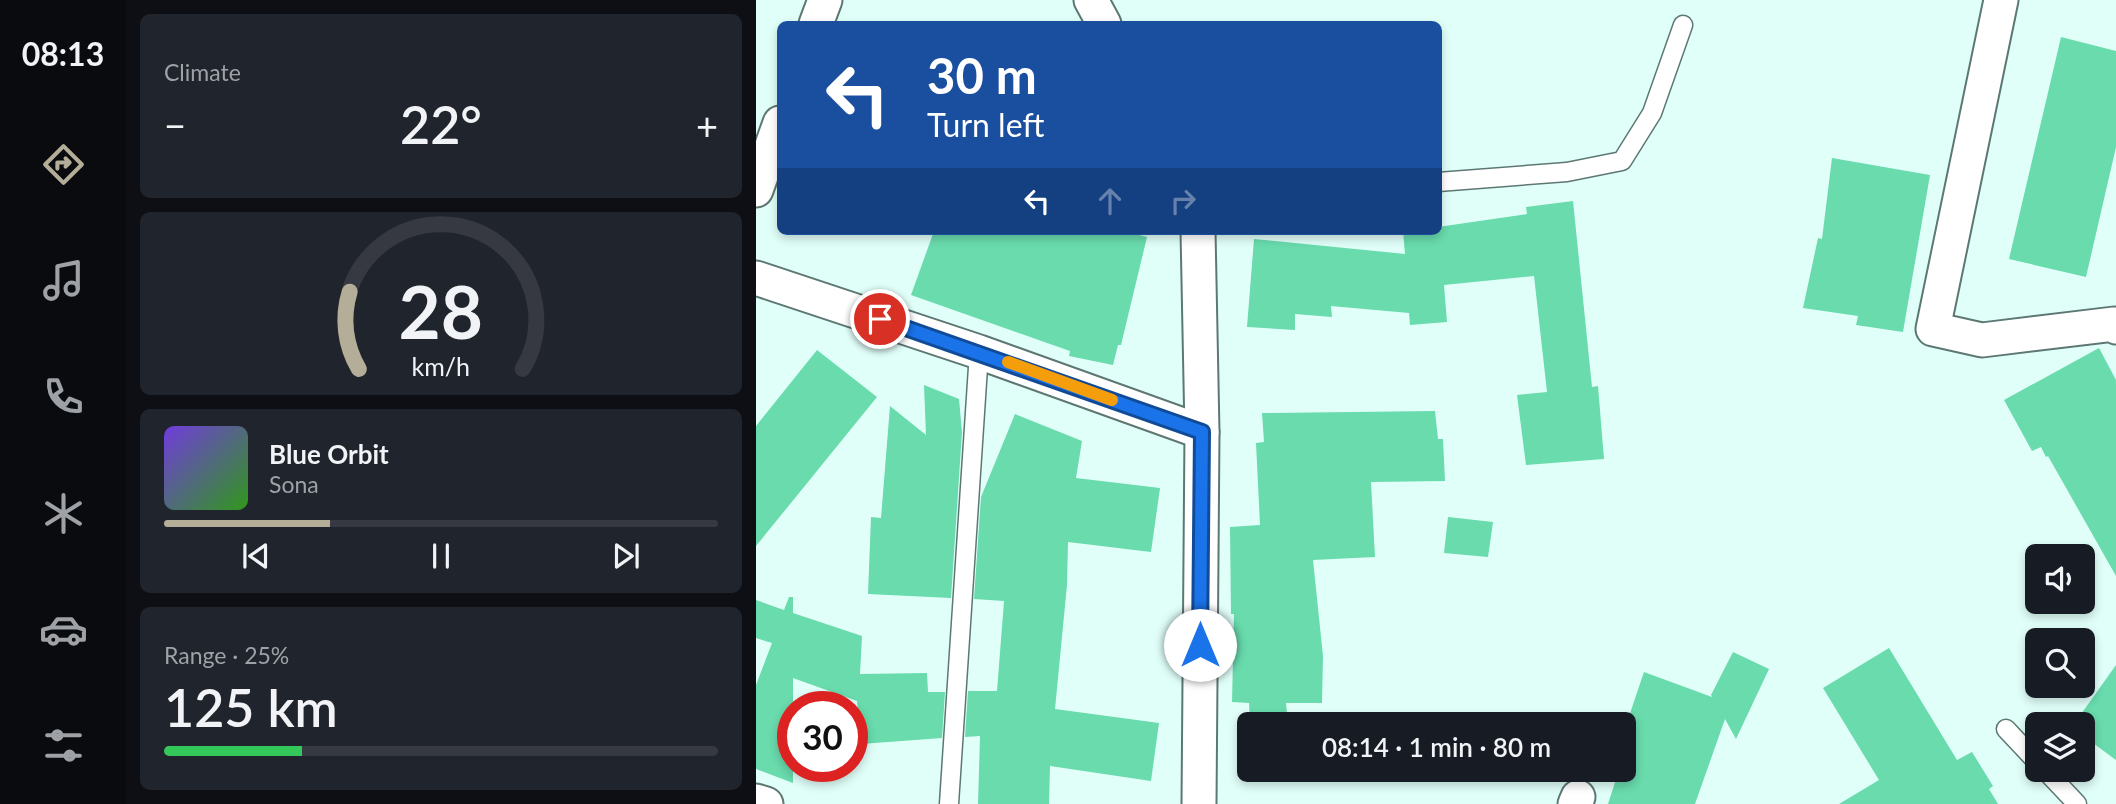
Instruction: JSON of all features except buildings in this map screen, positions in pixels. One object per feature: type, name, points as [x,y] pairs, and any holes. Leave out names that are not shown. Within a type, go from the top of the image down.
[{"type":"street","points":[[817,21],[825,0]]},
{"type":"street","points":[[1091,0],[1102,21]]},
{"type":"street","points":[[2001,0],[1933,329],[1982,340],[2115,324],[2116,327]]},
{"type":"street","points":[[756,190],[777,131]]},
{"type":"street","points":[[1198,235],[1202,432],[1199,804]]},
{"type":"street","points":[[756,278],[979,352],[1202,432]]},
{"type":"street","points":[[756,800],[766,804]]},
{"type":"lane","points":[[1442,182],[1567,172],[1622,161],[1652,113],[1683,25]]},
{"type":"lane","points":[[949,804],[979,352]]},
{"type":"lane","points":[[2006,729],[2025,749]]},
{"type":"lane","points":[[2056,782],[2077,804]]},
{"type":"slow traffic","points":[[1008,362],[1112,400]]},
{"type":"route","points":[[880,319],[1202,432],[1200,645]]}]
